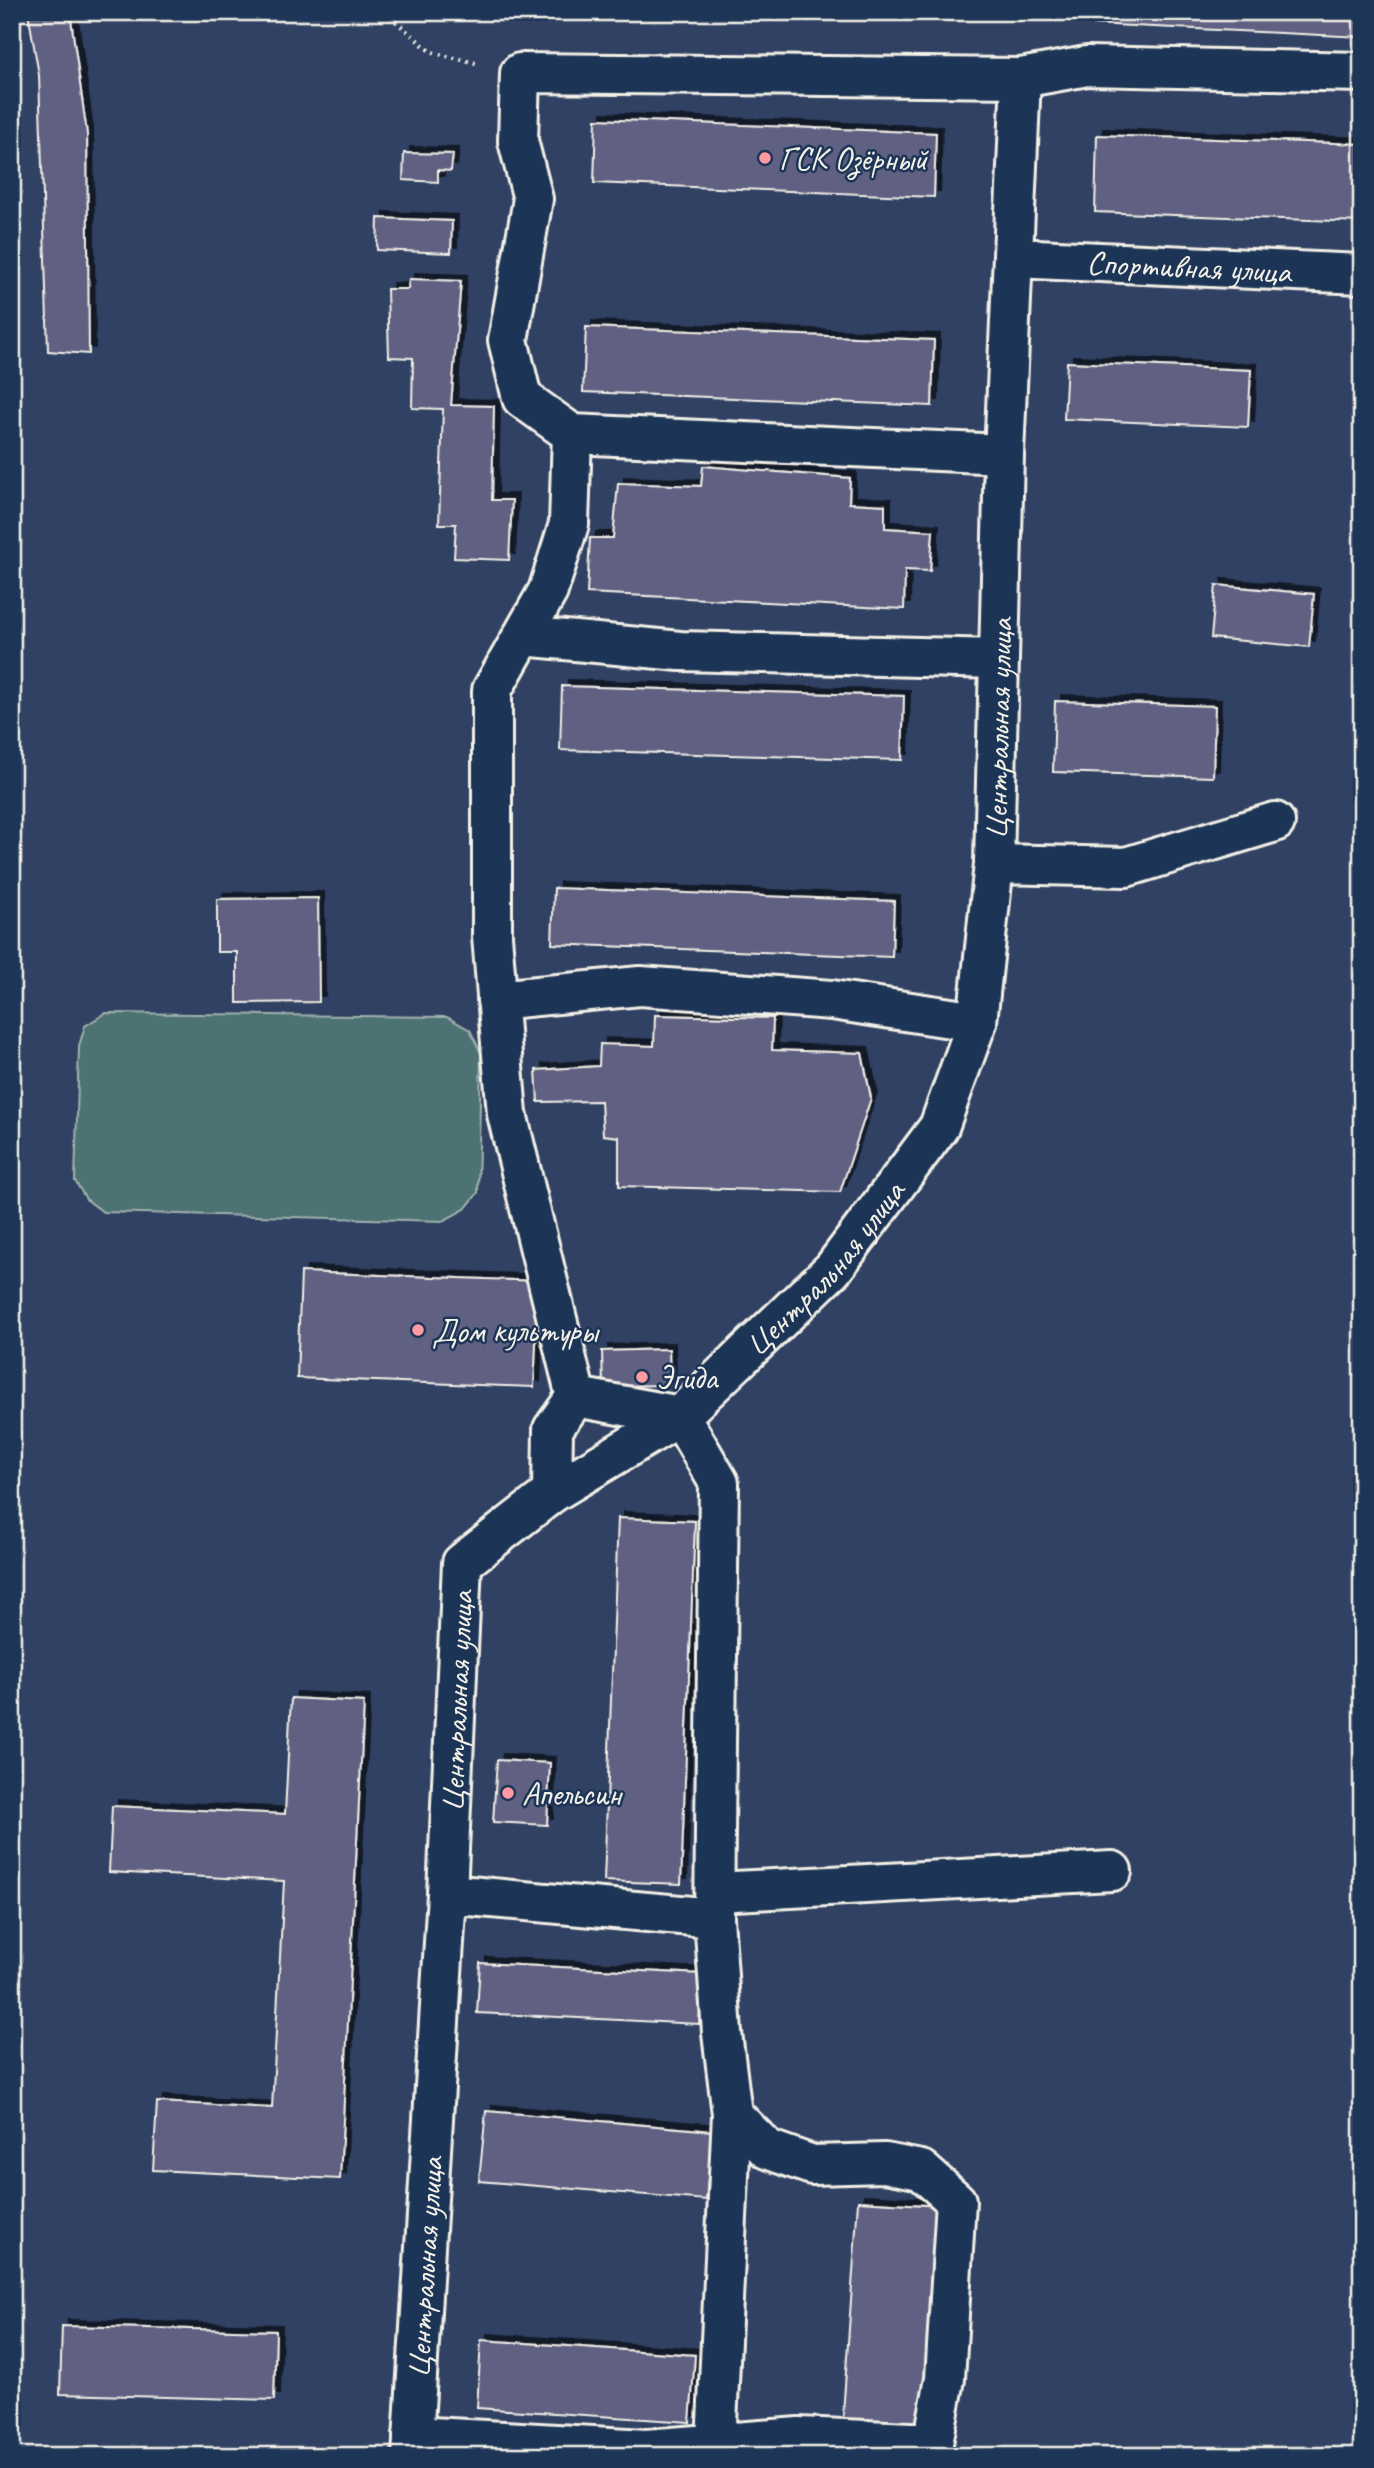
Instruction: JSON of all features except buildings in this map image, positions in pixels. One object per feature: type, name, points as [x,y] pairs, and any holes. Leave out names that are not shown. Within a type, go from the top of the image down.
[{"type":"street","points":[[1004,454],[572,434],[522,398],[508,340],[533,199],[518,141],[520,73],[1021,78],[1087,66],[1362,72]]},
{"type":"street","name":"Центральная улица","points":[[412,2446],[447,1894],[462,1563],[552,1493],[680,1416],[832,1269],[939,1127],[977,1022],[994,864],[1004,454],[1021,78]]},
{"type":"street","name":"Спортивная улица","points":[[1014,258],[1362,274]]},
{"type":"street","points":[[552,1493],[553,1429],[576,1397],[507,1114],[492,936],[492,690],[548,591],[569,524],[572,434]]},
{"type":"street","points":[[523,636],[680,651],[998,659]]},
{"type":"street","points":[[994,864],[1126,867],[1275,822]]},
{"type":"street","points":[[497,1000],[640,986],[832,1000],[977,1022]]},
{"type":"street","points":[[576,1397],[680,1416],[719,1483],[715,1905],[722,2033],[732,2114],[716,2444]]},
{"type":"street","points":[[447,1894],[715,1905],[1112,1871]]},
{"type":"street","points":[[412,2446],[646,2449],[799,2437],[933,2443],[945,2379],[956,2201],[920,2170],[885,2163],[812,2165],[767,2149],[732,2114]]},
{"type":"path","points":[[385,12],[431,52],[520,73]]},
{"type":"green space","points":[[106,1013],[447,1017],[470,1030],[481,1053],[478,1193],[465,1209],[443,1221],[103,1212],[86,1199],[75,1181],[79,1046],[85,1026]]},
{"type":"place","name":"ГСК Озёрный","points":[[765,158]]},
{"type":"place","name":"Дом культуры","points":[[418,1330]]},
{"type":"place","name":"Эгида","points":[[642,1377]]},
{"type":"place","name":"Апельсин","points":[[508,1793]]}]
